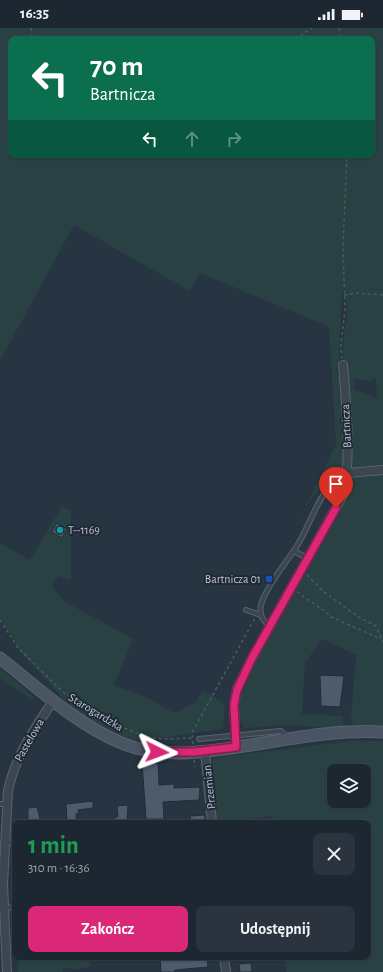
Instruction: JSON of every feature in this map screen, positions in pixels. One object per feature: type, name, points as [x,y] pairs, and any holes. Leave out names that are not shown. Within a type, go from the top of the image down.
[{"type":"main road","name":"Starogardzka","points":[[0,658],[53,701],[84,722],[125,744],[148,751],[205,751],[348,732],[383,732]]},
{"type":"street","name":"Bartnicza","points":[[236,747],[234,705],[237,690],[270,626],[343,495],[347,473],[343,365]]},
{"type":"street","points":[[347,473],[383,470]]},
{"type":"street","name":"Pastelowa","points":[[7,972],[5,908],[2,893],[4,843],[3,804],[20,752],[53,701]]},
{"type":"street","name":"Przemian","points":[[205,751],[212,820]]},
{"type":"street","points":[[224,960],[226,972]]},
{"type":"lane","points":[[259,615],[261,604],[286,560],[294,551],[324,494],[343,495]]},
{"type":"lane","points":[[294,551],[308,559]]},
{"type":"lane","points":[[246,610],[259,615],[264,622],[270,626]]},
{"type":"lane","points":[[199,739],[281,731],[288,739]]},
{"type":"lane","points":[[4,843],[12,842]]},
{"type":"lane","points":[[5,908],[12,907]]},
{"type":"path","points":[[300,36],[312,28]]},
{"type":"path","points":[[342,355],[345,310],[343,247],[347,158]]},
{"type":"path","points":[[344,295],[354,293],[383,295]]},
{"type":"path","points":[[301,570],[318,584],[324,592],[360,618],[376,626],[383,642]]},
{"type":"path","points":[[292,588],[306,600],[326,612],[331,617],[381,639]]},
{"type":"path","points":[[0,620],[18,648],[63,692],[82,707],[99,718],[114,725],[147,737],[162,740],[193,738],[192,733],[259,615]]},
{"type":"path","points":[[194,762],[195,767]]},
{"type":"green space","points":[[0,28],[383,28],[383,467],[351,469],[348,369],[343,355],[344,332],[347,321],[346,288],[342,290],[339,363],[335,369],[340,377],[345,441],[341,487],[323,490],[316,493],[298,522],[336,444],[329,327],[200,273],[190,291],[74,225],[0,361]],"holes":[[[376,377],[377,398],[354,389],[353,379],[370,381]]]},
{"type":"green space","points":[[377,473],[383,474],[383,725],[353,725],[351,716],[356,655],[322,639],[305,663],[302,714],[343,716],[343,726],[328,727],[282,725],[246,728],[239,718],[238,713],[240,694],[244,682],[338,514],[345,499],[350,476]]},
{"type":"green space","points":[[62,506],[71,511],[71,580],[58,576],[52,587],[64,601],[133,639],[114,685],[146,697],[175,713],[197,701],[202,691],[212,695],[225,706],[223,729],[139,741],[124,736],[89,719],[69,705],[21,652],[0,618],[0,543],[30,560]]},
{"type":"green space","points":[[0,668],[34,697],[32,700],[0,678]]},
{"type":"green space","points":[[351,741],[383,741],[383,972],[286,972],[285,960],[371,960],[371,820],[273,820],[273,816],[240,820],[216,820],[210,769],[213,758]]},
{"type":"green space","points":[[17,960],[92,960],[89,967],[76,969],[64,968],[63,972],[18,972]]},
{"type":"building","name":"T--1169","points":[[57,523],[67,529],[62,538],[52,532]]},
{"type":"building","points":[[320,675],[344,676],[340,707],[321,706]]},
{"type":"building","points":[[142,762],[158,763],[159,785],[174,784],[174,788],[200,787],[199,800],[163,802],[164,819],[146,819]]},
{"type":"building","points":[[93,801],[93,808],[78,810],[79,813],[76,814],[77,820],[67,820],[66,804]]},
{"type":"building","points":[[128,805],[127,820],[114,820],[114,817],[118,817],[117,806]]},
{"type":"building","points":[[37,807],[40,820],[28,820],[28,808]]},
{"type":"building","points":[[205,815],[205,820],[191,820],[190,816]]},
{"type":"building","points":[[160,960],[207,960],[208,967],[175,970],[175,972],[161,972]]},
{"type":"building","points":[[251,963],[252,972],[240,972],[239,964]]},
{"type":"place","name":"T--1169","points":[[60,530]]},
{"type":"place","name":"Bartnicza 01","points":[[269,579]]},
{"type":"route","points":[[157,752],[194,752],[236,747],[234,705],[237,690],[252,658],[336,508]]}]
